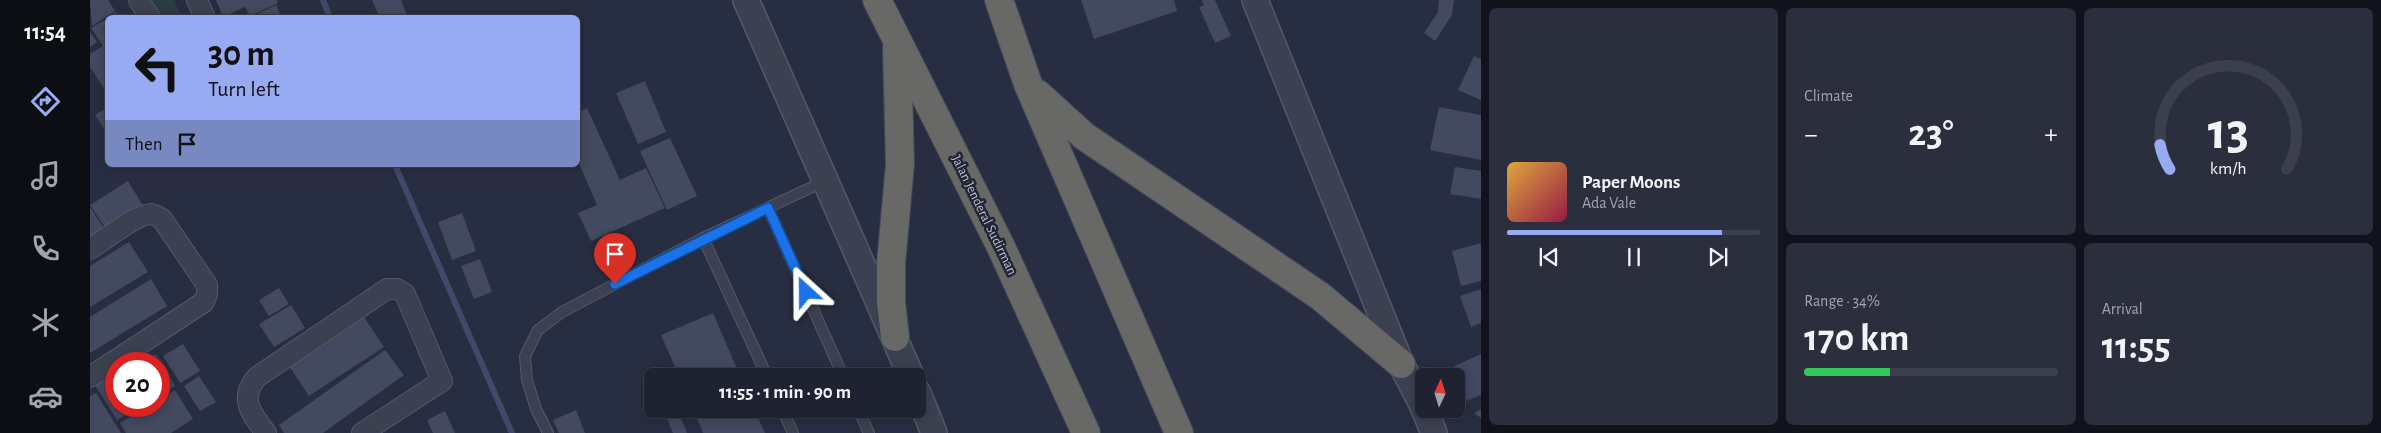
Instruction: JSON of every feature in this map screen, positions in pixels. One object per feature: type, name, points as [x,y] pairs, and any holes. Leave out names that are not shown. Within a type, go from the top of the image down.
[{"type":"highway","name":"Jalan Jenderal Sudirman","points":[[877,0],[1001,247],[1086,433]]},
{"type":"highway","points":[[999,0],[1028,84],[1179,433]]},
{"type":"highway","points":[[895,337],[891,302],[891,264],[900,164],[896,39]]},
{"type":"highway","points":[[1028,84],[1084,136],[1320,296],[1357,325],[1401,364]]},
{"type":"street","points":[[139,0],[148,15]]},
{"type":"street","points":[[197,0],[204,15]]},
{"type":"street","points":[[746,0],[908,368]]},
{"type":"street","points":[[1255,0],[1401,364],[1415,391]]},
{"type":"street","points":[[90,249],[140,217],[152,214],[158,216],[162,219],[208,289],[204,302],[90,377]]},
{"type":"street","points":[[266,433],[248,404],[247,393],[254,381],[387,289],[397,289],[405,294],[442,381],[362,433]]},
{"type":"street","points":[[926,413],[934,433]]},
{"type":"street","points":[[1428,418],[1434,433]]},
{"type":"lane","points":[[548,433],[536,409],[527,380],[525,356],[538,330],[562,312],[704,238],[826,180]]},
{"type":"lane","points":[[768,208],[840,368]]},
{"type":"lane","points":[[704,238],[763,368]]},
{"type":"lane","points":[[786,418],[793,433]]},
{"type":"lane","points":[[862,418],[869,433]]},
{"type":"shaded area","points":[[140,0],[174,0],[181,15],[150,15]]},
{"type":"building","points":[[90,0],[108,0],[115,11],[105,15],[105,18],[92,26]]},
{"type":"building","points":[[216,0],[277,0],[278,3],[252,15],[249,15],[245,7],[227,15],[222,15]]},
{"type":"building","points":[[372,0],[401,0],[407,15],[379,15]]},
{"type":"building","points":[[1081,0],[1174,0],[1177,11],[1094,39]]},
{"type":"building","points":[[1202,0],[1215,0],[1231,36],[1215,43],[1199,7],[1204,5]]},
{"type":"building","points":[[1439,0],[1454,0],[1452,15],[1435,41],[1424,33],[1438,12]]},
{"type":"building","points":[[276,5],[281,15],[255,15]]},
{"type":"building","points":[[105,20],[105,90],[90,67],[90,54],[103,46],[91,28]]},
{"type":"building","points":[[90,32],[97,42],[90,47]]},
{"type":"building","points":[[1474,56],[1481,59],[1481,100],[1458,90]]},
{"type":"building","points":[[645,81],[666,132],[638,144],[616,93]]},
{"type":"building","points":[[1439,107],[1481,115],[1481,160],[1430,150]]},
{"type":"building","points":[[587,108],[620,180],[646,168],[665,208],[591,241],[578,213],[597,205],[580,166],[580,111]]},
{"type":"building","points":[[105,109],[105,130],[95,115]]},
{"type":"building","points":[[670,138],[697,196],[667,210],[640,151]]},
{"type":"building","points":[[1455,167],[1481,171],[1481,199],[1450,194]]},
{"type":"building","points":[[128,181],[145,209],[108,232],[90,205]]},
{"type":"building","points":[[90,207],[108,235],[90,246]]},
{"type":"building","points":[[462,213],[476,251],[452,260],[438,222]]},
{"type":"building","points":[[129,242],[148,272],[90,307],[90,266]]},
{"type":"building","points":[[1481,243],[1481,281],[1461,286],[1452,251]]},
{"type":"building","points":[[480,259],[492,292],[474,299],[461,266]]},
{"type":"building","points":[[151,279],[167,306],[90,353],[90,317]]},
{"type":"building","points":[[279,288],[289,304],[269,316],[259,300]]},
{"type":"building","points":[[1481,289],[1481,323],[1471,327],[1460,296]]},
{"type":"building","points":[[291,305],[305,328],[274,347],[259,324]]},
{"type":"building","points":[[713,313],[737,368],[675,368],[661,335]]},
{"type":"building","points":[[364,317],[384,347],[309,396],[289,366]]},
{"type":"building","points":[[183,344],[200,371],[180,383],[170,367],[170,352]]},
{"type":"building","points":[[385,350],[404,375],[323,433],[284,433],[279,425]]},
{"type":"building","points":[[1481,354],[1481,395],[1467,401],[1465,397],[1465,368],[1450,368]]},
{"type":"building","points":[[199,376],[216,402],[200,411],[184,386]]},
{"type":"building","points":[[170,378],[175,386],[170,389]]},
{"type":"building","points":[[105,379],[105,401],[95,385]]},
{"type":"building","points":[[175,390],[193,419],[171,433],[126,433],[120,423],[130,417],[170,417],[170,393]]},
{"type":"building","points":[[96,393],[105,407],[105,417],[111,417],[121,433],[90,433],[90,396]]},
{"type":"building","points":[[1481,409],[1481,418],[1474,413]]},
{"type":"building","points":[[576,410],[585,433],[559,433],[553,420]]},
{"type":"building","points":[[445,411],[455,433],[433,433],[427,420]]},
{"type":"building","points":[[667,418],[681,418],[687,433],[673,433]]},
{"type":"building","points":[[697,418],[758,418],[765,433],[703,433]]},
{"type":"waterway","points":[[323,0],[329,15]]},
{"type":"waterway","points":[[396,167],[512,433]]},
{"type":"route","points":[[615,284],[704,238],[768,208],[806,292]]}]
